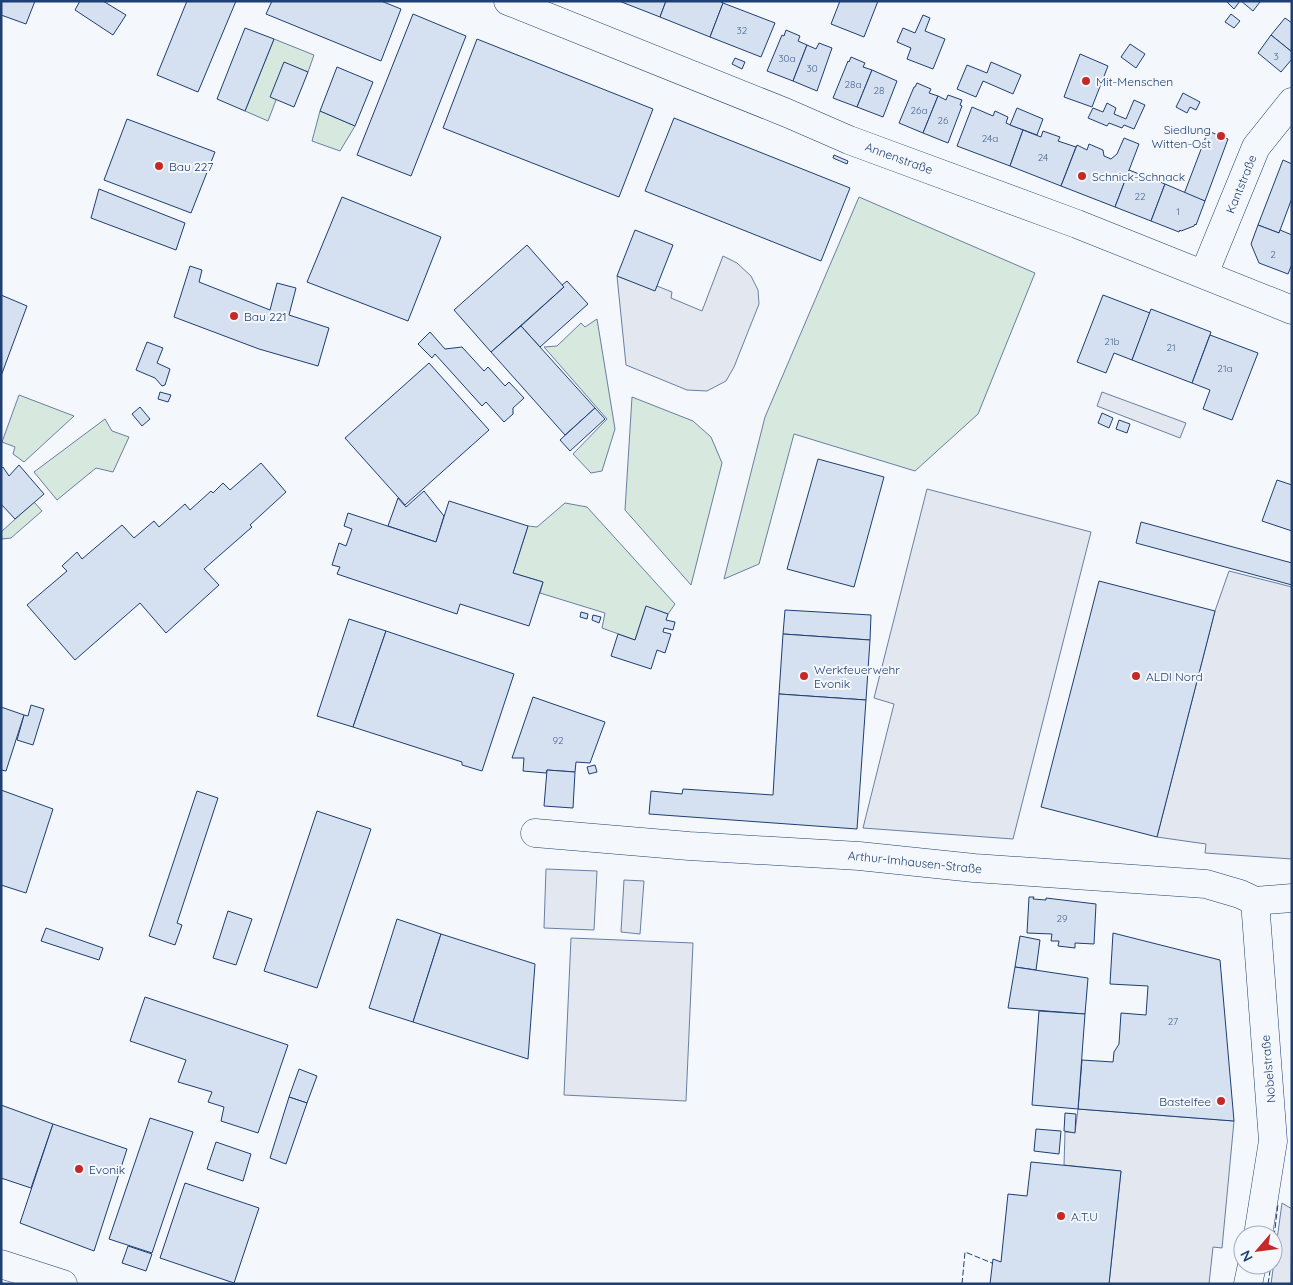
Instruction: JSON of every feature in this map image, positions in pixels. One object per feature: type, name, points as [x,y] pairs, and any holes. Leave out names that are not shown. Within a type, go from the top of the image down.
[{"type":"street","name":"Annenstraße","points":[[508,1],[787,113],[849,140],[1077,224],[1292,310]]},
{"type":"street","name":"Kantstraße","points":[[1204,274],[1256,147],[1292,102]]},
{"type":"street","name":"Arthur-Imhausen-Straße","points":[[535,833],[689,846],[859,856],[974,868],[1206,884],[1240,894],[1255,901],[1292,898]]},
{"type":"street","name":"Nobelstraße","points":[[1255,901],[1273,1141],[1260,1225]]},
{"type":"street","points":[[1,1264],[63,1284]]},
{"type":"shaded area","points":[[274,39],[314,55],[308,72],[285,63],[276,100],[268,121],[245,111]]},
{"type":"shaded area","points":[[320,111],[355,126],[340,151],[312,141]]},
{"type":"shaded area","points":[[859,197],[1035,273],[978,414],[915,471],[794,434],[759,564],[724,579],[765,417]]},
{"type":"shaded area","points":[[723,256],[737,263],[751,276],[758,290],[759,304],[734,367],[726,381],[707,391],[687,390],[626,365],[617,276],[655,290],[657,286],[672,292],[671,298],[702,311]]},
{"type":"shaded area","points":[[597,319],[615,429],[602,471],[591,473],[573,454],[607,419],[544,347],[557,346],[581,323],[585,327]]},
{"type":"shaded area","points":[[1102,392],[1186,423],[1180,438],[1097,406]]},
{"type":"shaded area","points":[[19,395],[74,416],[24,462],[13,454],[15,447],[2,442]]},
{"type":"shaded area","points":[[632,397],[693,421],[711,437],[722,463],[691,585],[625,510]]},
{"type":"shaded area","points":[[105,419],[112,431],[129,437],[113,472],[96,468],[57,500],[34,472]]},
{"type":"shaded area","points":[[927,489],[1091,532],[1013,839],[863,828],[894,704],[874,698]]},
{"type":"shaded area","points":[[34,502],[42,511],[11,538],[2,539],[1,532]]},
{"type":"shaded area","points":[[565,503],[587,507],[675,604],[668,614],[646,607],[635,640],[602,628],[605,613],[540,593],[543,582],[513,573],[528,526],[537,527]]},
{"type":"shaded area","points":[[1229,571],[1292,587],[1292,859],[1205,853],[1206,844],[1157,837],[1215,611]]},
{"type":"shaded area","points":[[546,869],[597,871],[594,930],[544,928]]},
{"type":"shaded area","points":[[624,880],[644,881],[640,934],[621,932]]},
{"type":"shaded area","points":[[571,938],[693,943],[686,1101],[564,1095]]},
{"type":"shaded area","points":[[1078,1109],[1234,1121],[1222,1248],[1213,1247],[1209,1284],[1109,1284],[1121,1171],[1064,1165],[1065,1132],[1075,1132]]},
{"type":"shaded area","points":[[1282,1203],[1292,1209],[1291,1284],[1271,1284],[1272,1275],[1283,1275],[1283,1225],[1279,1225]]},
{"type":"building","points":[[1,1],[35,1],[26,24],[1,15]]},
{"type":"building","points":[[80,1],[103,1],[126,15],[113,35],[75,10]]},
{"type":"building","points":[[187,1],[236,1],[198,92],[157,75]]},
{"type":"building","points":[[272,1],[381,1],[401,9],[381,61],[266,14]]},
{"type":"building","points":[[619,1],[666,1],[660,17]]},
{"type":"building","points":[[666,1],[719,1],[723,3],[710,37],[660,17]]},
{"type":"building","points":[[840,1],[878,1],[864,37],[831,24]]},
{"type":"building","points":[[1226,1],[1240,1],[1234,9]]},
{"type":"building","points":[[1241,1],[1259,1],[1260,2],[1253,11]]},
{"type":"building","points":[[723,3],[775,23],[761,57],[710,37]]},
{"type":"building","points":[[413,14],[466,36],[411,176],[357,155]]},
{"type":"building","points":[[1231,14],[1240,21],[1234,28],[1225,22]]},
{"type":"building","points":[[923,15],[930,18],[925,31],[945,39],[933,69],[907,59],[911,48],[897,42],[903,28],[915,33]]},
{"type":"building","points":[[1285,18],[1292,23],[1292,52],[1271,35]]},
{"type":"building","points":[[245,28],[274,39],[245,111],[217,99]]},
{"type":"building","points":[[786,30],[800,36],[798,41],[807,45],[793,81],[767,71],[782,35],[784,36]]},
{"type":"building","points":[[1271,35],[1292,52],[1292,59],[1281,72],[1258,53]]},
{"type":"building","points":[[477,39],[653,109],[619,197],[443,128]]},
{"type":"building","points":[[819,43],[832,48],[817,91],[793,81],[807,45],[816,49]]},
{"type":"building","points":[[1130,44],[1145,54],[1136,68],[1121,57]]},
{"type":"building","name":"Mit-Menschen","points":[[1080,54],[1108,66],[1092,107],[1064,97]]},
{"type":"building","points":[[851,57],[865,63],[863,67],[872,70],[857,107],[833,98]]},
{"type":"building","points":[[735,58],[745,62],[742,69],[732,64]]},
{"type":"building","points":[[284,62],[308,72],[294,107],[270,97]]},
{"type":"building","points":[[991,62],[1021,75],[1013,94],[983,81],[976,97],[957,89],[967,65],[987,73]]},
{"type":"building","points":[[337,67],[373,82],[355,126],[320,111]]},
{"type":"building","points":[[872,70],[897,81],[883,117],[857,107]]},
{"type":"building","points":[[917,83],[931,89],[929,93],[938,96],[923,133],[899,123]]},
{"type":"building","points":[[1183,93],[1200,102],[1196,110],[1190,107],[1187,113],[1176,107]]},
{"type":"building","points":[[948,95],[962,100],[960,105],[962,106],[948,143],[923,133],[938,96],[946,100]]},
{"type":"building","points":[[1134,100],[1145,105],[1134,129],[1124,125],[1122,128],[1109,123],[1107,126],[1088,118],[1093,108],[1103,112],[1107,103],[1116,108],[1114,114],[1126,119]]},
{"type":"building","points":[[972,107],[993,116],[995,111],[1008,117],[1006,123],[1023,130],[1010,166],[957,146]]},
{"type":"building","points":[[1017,108],[1043,119],[1037,135],[1010,125]]},
{"type":"building","points":[[674,118],[850,188],[821,261],[645,191]]},
{"type":"building","name":"Bau 227","points":[[127,119],[215,152],[191,213],[104,180]]},
{"type":"building","points":[[1023,130],[1041,137],[1043,131],[1060,137],[1058,141],[1076,147],[1061,186],[1010,166]]},
{"type":"building","points":[[1208,131],[1228,139],[1205,201],[1184,194]]},
{"type":"building","points":[[1124,138],[1139,144],[1115,207],[1061,186],[1077,145],[1087,150],[1089,144],[1103,150],[1104,156],[1111,159],[1117,154]]},
{"type":"building","points":[[834,155],[848,161],[847,164],[833,158]]},
{"type":"building","points":[[1283,160],[1292,164],[1292,198],[1279,233],[1258,225]]},
{"type":"building","points":[[1129,170],[1165,184],[1151,221],[1115,207]]},
{"type":"building","points":[[1165,184],[1205,201],[1196,225],[1179,232],[1151,221]]},
{"type":"building","points":[[99,189],[185,223],[176,250],[91,218]]},
{"type":"building","points":[[342,197],[441,237],[408,321],[307,282]]},
{"type":"building","points":[[1258,225],[1279,233],[1280,230],[1292,235],[1292,264],[1288,274],[1259,263],[1251,244]]},
{"type":"building","points":[[635,230],[673,245],[655,291],[617,276]]},
{"type":"building","points":[[527,245],[564,287],[491,352],[454,310]]},
{"type":"building","name":"Bau 221","points":[[190,266],[202,270],[199,282],[270,310],[277,283],[296,288],[289,315],[329,328],[318,366],[259,349],[174,317]]},
{"type":"building","points":[[567,281],[588,304],[540,347],[521,326],[564,287],[562,285]]},
{"type":"building","points":[[1,295],[27,306],[1,376]]},
{"type":"building","points":[[1103,295],[1150,313],[1132,360],[1114,353],[1106,373],[1077,362]]},
{"type":"building","points":[[1151,309],[1211,332],[1192,383],[1132,360]]},
{"type":"building","points":[[521,326],[595,408],[565,435],[491,352]]},
{"type":"building","points":[[430,332],[445,349],[462,347],[484,371],[488,367],[505,386],[509,382],[524,398],[513,408],[513,414],[504,422],[486,402],[482,406],[435,354],[432,358],[418,344]]},
{"type":"building","points":[[1210,335],[1258,353],[1232,420],[1203,409],[1210,390],[1192,383]]},
{"type":"building","points":[[147,342],[163,348],[157,363],[170,369],[165,385],[162,386],[155,378],[136,370]]},
{"type":"building","points":[[429,363],[489,430],[405,505],[345,438]]},
{"type":"building","points":[[160,392],[171,395],[168,402],[158,399]]},
{"type":"building","points":[[140,407],[150,419],[142,426],[132,414]]},
{"type":"building","points":[[595,408],[605,419],[570,451],[560,440]]},
{"type":"building","points":[[1102,413],[1113,418],[1109,428],[1098,423]]},
{"type":"building","points":[[1119,420],[1130,424],[1127,433],[1116,429]]},
{"type":"building","points":[[818,459],[884,477],[854,587],[787,569]]},
{"type":"building","points":[[261,463],[286,492],[250,525],[252,527],[204,569],[219,585],[166,633],[140,603],[75,660],[27,605],[67,571],[62,566],[77,552],[82,559],[122,525],[134,538],[154,521],[159,527],[185,504],[190,510],[223,483],[230,490]]},
{"type":"building","points":[[19,465],[44,494],[15,519],[1,504],[1,469],[3,467],[9,476]]},
{"type":"building","points":[[1277,480],[1292,485],[1292,531],[1262,521]]},
{"type":"building","points":[[424,491],[444,516],[436,542],[388,526],[398,498],[406,507]]},
{"type":"building","points":[[449,501],[528,526],[513,573],[543,582],[529,626],[460,604],[457,614],[337,574],[340,567],[332,565],[339,543],[346,546],[352,529],[344,526],[348,513],[436,542]]},
{"type":"building","points":[[1141,522],[1292,563],[1292,585],[1136,543]]},
{"type":"building","name":"ALDI Nord","points":[[1099,581],[1215,611],[1157,837],[1041,807]]},
{"type":"building","points":[[646,606],[668,614],[666,620],[675,622],[673,630],[664,628],[663,632],[671,634],[665,653],[657,650],[651,669],[611,656],[618,634],[635,640]]},
{"type":"building","points":[[785,610],[871,615],[870,640],[783,634]]},
{"type":"building","points":[[581,612],[588,614],[587,619],[580,617]]},
{"type":"building","points":[[593,615],[601,617],[599,623],[592,620]]},
{"type":"building","points":[[349,619],[386,631],[353,727],[317,716]]},
{"type":"building","points":[[386,631],[514,674],[482,771],[462,765],[462,762],[353,727]]},
{"type":"building","points":[[783,634],[870,640],[866,700],[779,694]]},
{"type":"building","points":[[779,694],[866,700],[857,829],[649,814],[651,791],[682,794],[683,789],[773,795]]},
{"type":"building","points":[[533,697],[605,722],[590,763],[576,762],[575,772],[547,770],[546,773],[523,771],[524,758],[512,758]]},
{"type":"building","points":[[31,705],[44,709],[33,745],[17,740],[24,715],[28,716]]},
{"type":"building","points":[[1,707],[24,715],[6,771],[1,770]]},
{"type":"building","points":[[595,765],[597,772],[589,774],[587,767]]},
{"type":"building","points":[[547,770],[575,772],[573,808],[544,806]]},
{"type":"building","points":[[1,790],[53,809],[26,893],[1,885]]},
{"type":"building","points":[[197,791],[218,798],[177,923],[182,925],[175,945],[149,936]]},
{"type":"building","points":[[317,811],[371,829],[317,988],[264,971]]},
{"type":"building","points":[[1029,897],[1034,897],[1033,899],[1046,900],[1046,898],[1096,904],[1094,944],[1075,943],[1075,948],[1058,946],[1059,941],[1051,941],[1052,934],[1027,933]]},
{"type":"building","points":[[228,911],[252,919],[236,965],[213,958]]},
{"type":"building","points":[[397,919],[441,934],[413,1022],[369,1008]]},
{"type":"building","points":[[46,928],[103,948],[99,960],[41,941]]},
{"type":"building","points":[[1113,933],[1220,960],[1234,1121],[1078,1109],[1082,1060],[1113,1062],[1114,1052],[1119,1044],[1121,1013],[1146,1015],[1148,986],[1110,984]]},
{"type":"building","points":[[441,934],[535,964],[528,1059],[413,1022]]},
{"type":"building","points":[[1020,936],[1040,940],[1036,970],[1015,967]]},
{"type":"building","points":[[1015,967],[1088,978],[1085,1014],[1008,1008]]},
{"type":"building","points":[[145,997],[288,1045],[258,1133],[221,1121],[224,1107],[208,1102],[212,1092],[178,1082],[186,1060],[130,1041]]},
{"type":"building","points":[[1039,1011],[1085,1014],[1078,1109],[1032,1105]]},
{"type":"building","points":[[299,1069],[317,1076],[307,1103],[289,1097]]},
{"type":"building","points":[[289,1097],[307,1103],[286,1164],[270,1158]]},
{"type":"building","points":[[1,1105],[53,1124],[31,1188],[1,1178]]},
{"type":"building","points":[[1065,1113],[1076,1114],[1075,1133],[1064,1131]]},
{"type":"building","points":[[150,1118],[193,1132],[152,1253],[109,1239]]},
{"type":"building","name":"Evonik","points":[[53,1124],[127,1149],[94,1251],[20,1223]]},
{"type":"building","points":[[1036,1129],[1061,1131],[1059,1154],[1034,1151]]},
{"type":"building","points":[[216,1142],[251,1154],[243,1181],[207,1169]]},
{"type":"building","name":"A.T.U","points":[[1031,1162],[1121,1171],[1109,1284],[990,1284],[993,1259],[1001,1262],[1008,1194],[1027,1196]]},
{"type":"building","points":[[185,1183],[259,1208],[234,1283],[160,1258]]},
{"type":"building","points":[[128,1246],[152,1254],[146,1271],[122,1263]]},
{"type":"fence","points":[[1275,1225],[1278,1204]]},
{"type":"fence","points":[[962,1284],[965,1252],[992,1263]]},
{"type":"fence","points":[[1268,1284],[1269,1275]]},
{"type":"place","name":"Mit-Menschen","points":[[1086,81]]},
{"type":"place","name":"Siedlung Witten-Ost","points":[[1221,136]]},
{"type":"place","name":"Bau 227","points":[[159,166]]},
{"type":"place","name":"Schnick-Schnack","points":[[1082,176]]},
{"type":"place","name":"Bau 221","points":[[234,316]]},
{"type":"place","name":"Werkfeuerwehr Evonik","points":[[804,676]]},
{"type":"place","name":"ALDI Nord","points":[[1136,676]]},
{"type":"place","name":"Bastelfee","points":[[1221,1101]]},
{"type":"place","name":"Evonik","points":[[79,1169]]},
{"type":"place","name":"A.T.U","points":[[1061,1216]]}]
